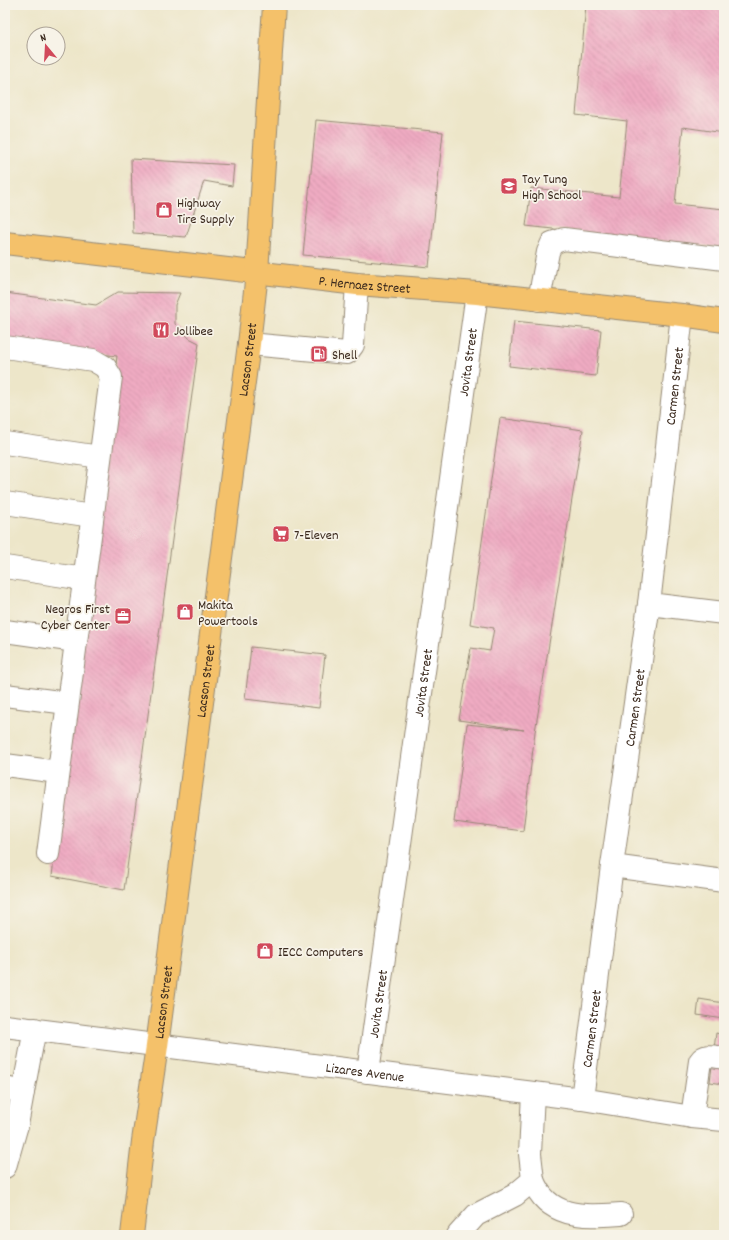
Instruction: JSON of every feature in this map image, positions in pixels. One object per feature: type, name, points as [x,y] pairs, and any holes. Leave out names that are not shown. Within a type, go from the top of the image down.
[{"type":"main road","name":"Lacson Street","points":[[132,1235],[143,1141],[157,1046],[249,344],[257,273],[274,5]]},
{"type":"main road","name":"P. Hernaez Street","points":[[5,243],[357,284],[477,293],[682,315],[724,321]]},
{"type":"street","points":[[539,300],[548,252],[552,243],[564,239],[724,259]]},
{"type":"street","points":[[249,344],[347,353],[353,345],[357,284]]},
{"type":"street","name":"Jovita Street","points":[[368,1072],[477,293]]},
{"type":"street","name":"Carmen Street","points":[[582,1099],[612,866],[649,604],[682,315]]},
{"type":"street","points":[[5,347],[93,360],[104,367],[111,377],[48,854]]},
{"type":"street","points":[[5,443],[100,457]]},
{"type":"street","points":[[5,504],[92,516]]},
{"type":"street","points":[[5,567],[84,579]]},
{"type":"street","points":[[649,604],[724,613]]},
{"type":"street","points":[[5,630],[76,641]]},
{"type":"street","points":[[5,695],[67,703]]},
{"type":"street","points":[[5,765],[58,772]]},
{"type":"street","points":[[612,866],[724,881]]},
{"type":"street","name":"Lizares Avenue","points":[[5,1026],[582,1099],[692,1117],[724,1120]]},
{"type":"street","points":[[5,1167],[14,1090],[25,1084],[35,1029]]},
{"type":"street","points":[[692,1117],[700,1061],[703,1057],[707,1056],[724,1058]]},
{"type":"street","points":[[533,1093],[530,1154],[533,1180],[536,1187],[546,1200],[554,1207],[568,1214],[590,1216],[621,1214]]},
{"type":"street","points":[[458,1235],[476,1215],[515,1195],[533,1180]]},
{"type":"building","points":[[586,5],[724,5],[724,133],[683,127],[675,204],[724,209],[724,248],[526,226],[531,188],[619,197],[627,121],[576,115]]},
{"type":"building","points":[[316,120],[443,132],[429,267],[303,255]]},
{"type":"building","name":"Highway Tire Supply","points":[[131,159],[234,165],[232,186],[204,181],[186,237],[133,233]]},
{"type":"building","name":"Negros First Cyber Center","points":[[118,292],[180,293],[175,305],[175,324],[189,338],[199,343],[124,890],[52,876],[117,356],[5,343],[5,293],[96,305]]},
{"type":"building","points":[[514,321],[601,330],[596,376],[509,366]]},
{"type":"building","points":[[500,418],[583,430],[535,732],[523,831],[454,822],[467,724],[524,730],[459,720],[471,648],[490,651],[494,628],[470,624]]},
{"type":"building","points":[[251,647],[325,655],[319,708],[245,699]]},
{"type":"building","points":[[699,999],[724,1003],[724,1019],[697,1015]]},
{"type":"building","points":[[716,1033],[724,1035],[724,1084],[710,1082]]},
{"type":"place","name":"Tay Tung High School","points":[[509,186]]},
{"type":"place","name":"Highway Tire Supply","points":[[164,210]]},
{"type":"place","name":"Jollibee","points":[[161,330]]},
{"type":"place","name":"Shell","points":[[319,354]]},
{"type":"place","name":"7-Eleven","points":[[281,534]]},
{"type":"place","name":"Makita Powertools","points":[[185,612]]},
{"type":"place","name":"Negros First Cyber Center","points":[[123,616]]},
{"type":"place","name":"IECC Computers","points":[[265,951]]}]
